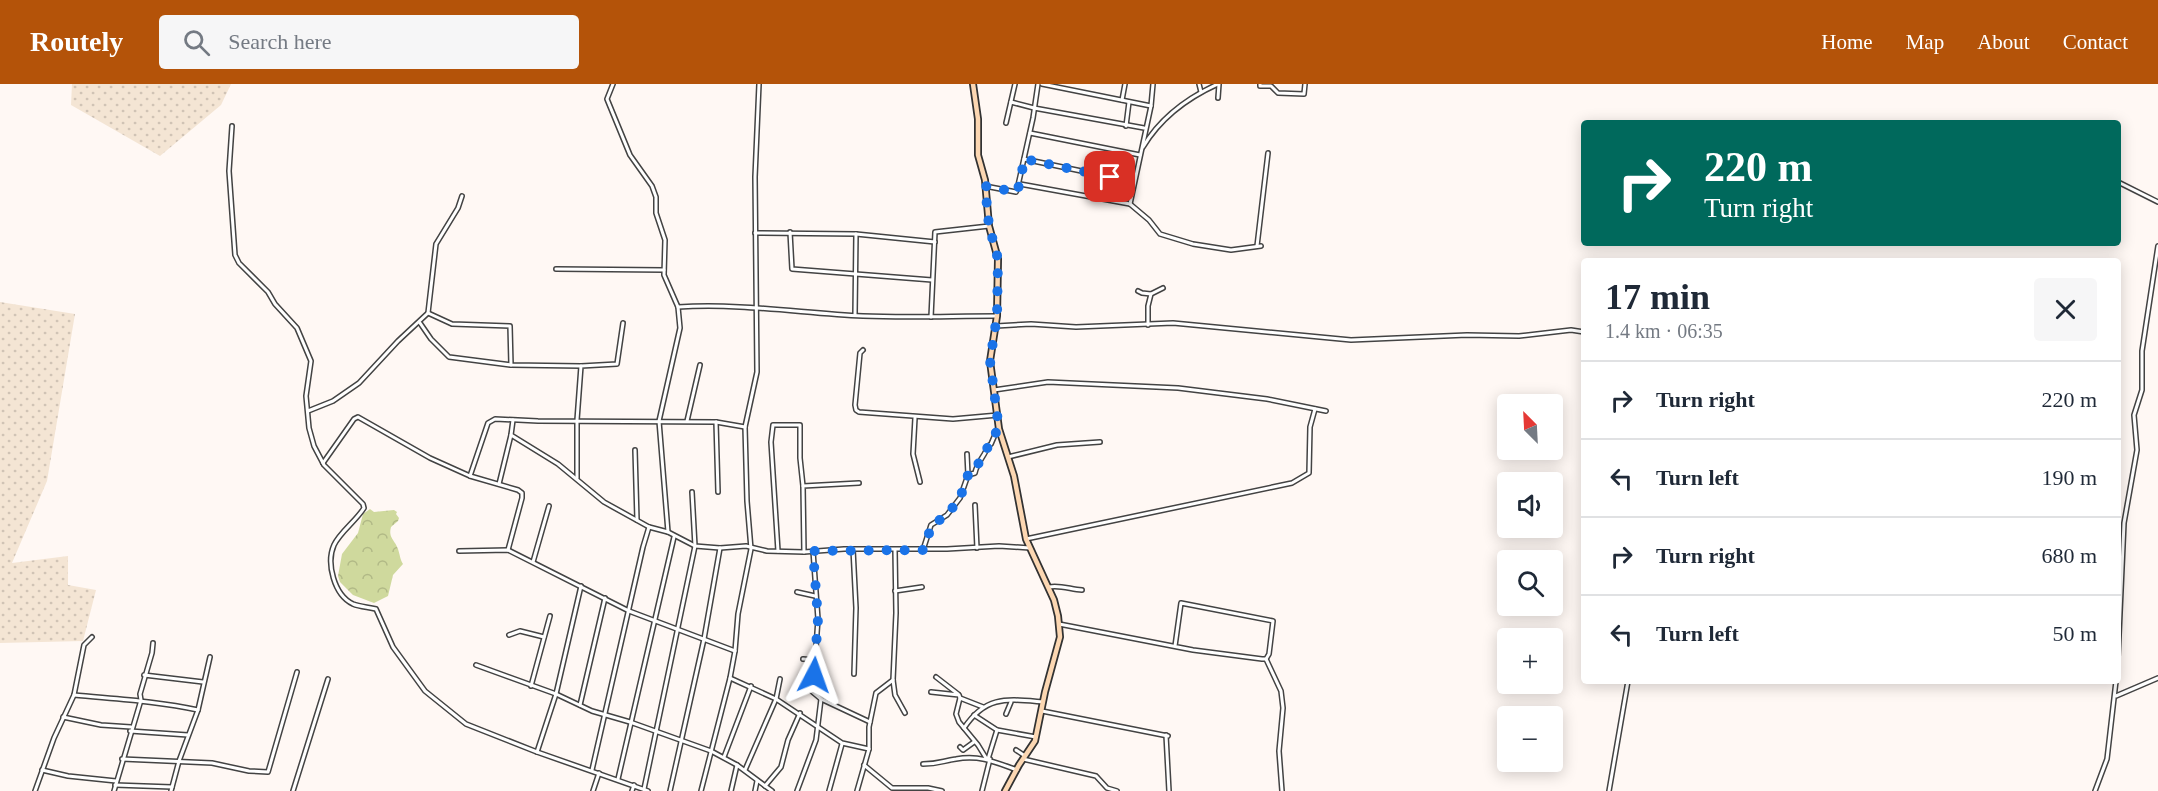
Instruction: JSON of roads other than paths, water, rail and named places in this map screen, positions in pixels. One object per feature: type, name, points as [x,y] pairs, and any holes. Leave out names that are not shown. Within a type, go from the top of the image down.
[{"type":"street","points":[[613,84],[607,99],[630,155],[652,186],[656,197],[656,213],[665,240],[664,275],[678,307],[680,328],[659,421],[668,532]]},
{"type":"street","points":[[701,791],[730,678],[738,614],[751,549],[745,427],[757,372],[755,232],[759,84]]},
{"type":"street","points":[[973,84],[978,123],[978,155],[985,186],[989,226],[998,259],[997,316],[990,361],[999,429],[1008,457],[1026,539],[1049,587],[1059,624],[1059,646],[1043,702],[1036,738],[1033,747],[1024,757],[1005,791]]},
{"type":"street","points":[[1006,123],[1015,84]]},
{"type":"street","points":[[985,186],[1016,192],[1020,184],[1040,84],[1062,86],[1122,101],[1151,105]]},
{"type":"street","points":[[1122,101],[1125,84]]},
{"type":"street","points":[[1130,204],[1151,105],[1153,84]]},
{"type":"street","points":[[1199,84],[1201,92]]},
{"type":"street","points":[[1141,153],[1152,132],[1185,101],[1219,84],[1218,98]]},
{"type":"street","points":[[1260,84],[1260,86],[1272,86],[1278,93],[1304,94],[1305,84]]},
{"type":"street","points":[[1011,102],[1145,128]]},
{"type":"street","points":[[1126,126],[1129,102]]},
{"type":"street","points":[[232,126],[229,171],[235,255],[239,263],[268,292],[275,304],[297,328],[311,361],[306,396],[312,437],[323,463],[361,500],[364,508],[334,544],[330,569],[340,591],[352,604],[376,609],[399,656],[425,691],[449,712],[468,725],[646,790],[695,546],[692,492]]},
{"type":"street","points":[[1030,133],[1141,153]]},
{"type":"street","points":[[1020,184],[1130,204],[1149,220],[1160,234],[1193,244],[1231,250],[1259,246],[1268,153]]},
{"type":"street","points":[[1024,159],[1134,182]]},
{"type":"street","points":[[2121,184],[2158,202]]},
{"type":"street","points":[[308,411],[333,401],[359,383],[428,313],[436,244],[458,208],[462,196]]},
{"type":"street","points":[[931,317],[935,232],[989,226]]},
{"type":"street","points":[[755,232],[856,234],[935,242]]},
{"type":"street","points":[[790,232],[792,269],[932,280]]},
{"type":"street","points":[[855,315],[856,234]]},
{"type":"street","points":[[2121,590],[2124,523],[2137,450],[2134,415],[2142,390],[2142,351],[2158,246]]},
{"type":"street","points":[[556,269],[664,270]]},
{"type":"street","points":[[1138,291],[1151,294],[1163,288]]},
{"type":"street","points":[[1148,325],[1148,306],[1151,294]]},
{"type":"street","points":[[678,307],[755,306],[855,315],[997,316]]},
{"type":"street","points":[[428,313],[453,324],[510,326],[511,365]]},
{"type":"street","points":[[420,323],[448,357],[511,365],[581,366],[617,364],[623,323]]},
{"type":"street","points":[[995,326],[1173,323],[1351,340],[1467,335],[1519,336],[1571,330],[1581,332]]},
{"type":"street","points":[[863,350],[860,353],[856,410],[915,418],[953,419],[998,415]]},
{"type":"street","points":[[687,421],[700,365]]},
{"type":"street","points":[[577,479],[577,420],[581,366]]},
{"type":"street","points":[[994,390],[1048,382],[1178,388],[1267,399],[1326,411]]},
{"type":"street","points":[[1026,539],[1292,483],[1309,472],[1310,427],[1315,409]]},
{"type":"street","points":[[323,463],[354,419],[358,417],[410,448],[470,476],[518,490],[522,498],[508,550]]},
{"type":"street","points":[[915,418],[914,454],[920,482]]},
{"type":"street","points":[[470,476],[488,423],[495,419],[687,421],[716,422],[745,427]]},
{"type":"street","points":[[499,484],[513,420]]},
{"type":"street","points":[[716,422],[718,492]]},
{"type":"street","points":[[778,551],[771,442],[773,424],[800,425],[804,552]]},
{"type":"street","points":[[968,475],[975,473],[977,464],[999,429]]},
{"type":"street","points":[[511,435],[558,464],[604,502],[650,527],[668,532],[695,546],[720,548],[746,546],[751,549],[804,552],[999,546],[1030,548]]},
{"type":"street","points":[[1008,457],[1058,445],[1100,442]]},
{"type":"street","points":[[635,450],[637,520]]},
{"type":"street","points":[[923,550],[932,525],[947,515],[960,498],[968,475],[967,454]]},
{"type":"street","points":[[803,486],[859,483]]},
{"type":"street","points":[[975,505],[976,548]]},
{"type":"street","points":[[533,562],[549,507]]},
{"type":"street","points":[[592,771],[650,527]]},
{"type":"street","points":[[618,779],[674,537]]},
{"type":"street","points":[[670,791],[704,639],[720,548]]},
{"type":"street","points":[[853,549],[856,608],[854,674]]},
{"type":"street","points":[[459,551],[508,550],[629,611],[735,651]]},
{"type":"street","points":[[895,550],[893,680],[894,695],[905,713]]},
{"type":"street","points":[[813,551],[818,619],[814,675]]},
{"type":"street","points":[[1049,587],[1058,585],[1067,589],[1082,590]]},
{"type":"street","points":[[537,752],[556,694],[581,586]]},
{"type":"street","points":[[895,591],[922,587]]},
{"type":"street","points":[[797,592],[815,596]]},
{"type":"street","points":[[580,705],[605,598]]},
{"type":"street","points":[[1175,646],[1181,603],[1273,621],[1269,654],[1266,659]]},
{"type":"street","points":[[531,686],[550,616]]},
{"type":"street","points":[[1059,624],[1233,656],[1266,659]]},
{"type":"street","points":[[508,635],[520,632],[544,637]]},
{"type":"street","points":[[35,791],[63,717],[74,695],[84,645],[92,637]]},
{"type":"street","points":[[114,791],[141,700],[140,693],[153,643]]},
{"type":"street","points":[[42,770],[68,776],[171,789],[198,710],[210,657]]},
{"type":"street","points":[[803,658],[815,660]]},
{"type":"street","points":[[1266,659],[1281,691],[1283,708],[1279,751],[1282,791]]},
{"type":"street","points":[[476,665],[556,694],[604,715],[711,751],[745,770],[772,791]]},
{"type":"street","points":[[122,759],[212,763],[249,771],[268,772],[297,672]]},
{"type":"street","points":[[144,675],[204,682]]},
{"type":"street","points":[[936,677],[954,689],[959,697],[956,714],[959,722],[988,759]]},
{"type":"street","points":[[730,678],[776,699],[842,743],[869,749]]},
{"type":"street","points":[[2116,696],[2158,678]]},
{"type":"street","points":[[293,791],[328,679]]},
{"type":"street","points":[[745,770],[776,699],[780,679]]},
{"type":"street","points":[[857,791],[869,749],[870,722],[876,693],[893,680]]},
{"type":"street","points":[[1609,791],[1627,684]]},
{"type":"street","points":[[2095,791],[2108,759],[2116,684]]},
{"type":"street","points":[[724,757],[751,686]]},
{"type":"street","points":[[809,689],[821,699],[870,722]]},
{"type":"street","points":[[932,692],[959,697],[983,707]]},
{"type":"street","points":[[74,695],[126,701],[141,700],[198,710]]},
{"type":"street","points":[[796,791],[810,760],[818,726],[821,699]]},
{"type":"street","points":[[964,728],[976,712],[998,700],[1043,702]]},
{"type":"street","points":[[1006,714],[1011,701]]},
{"type":"street","points":[[1042,711],[1167,735],[1169,791]]},
{"type":"street","points":[[765,786],[781,767],[788,740],[800,713]]},
{"type":"street","points":[[974,716],[997,730],[1036,738]]},
{"type":"street","points":[[63,717],[101,725],[188,735]]},
{"type":"street","points":[[982,791],[988,759],[997,730]]},
{"type":"street","points":[[960,747],[963,750],[974,742]]},
{"type":"street","points":[[829,791],[842,743]]},
{"type":"street","points":[[1016,750],[1024,757],[1096,776],[1107,788],[1117,791]]},
{"type":"street","points":[[922,764],[939,764],[957,759],[988,759],[1017,770]]},
{"type":"street","points":[[731,791],[737,765]]},
{"type":"street","points":[[864,765],[892,788],[928,788],[942,791]]},
{"type":"street","points":[[593,791],[599,773]]},
{"type":"street","points":[[755,791],[757,780]]},
{"type":"street","points":[[632,791],[634,785]]}]
